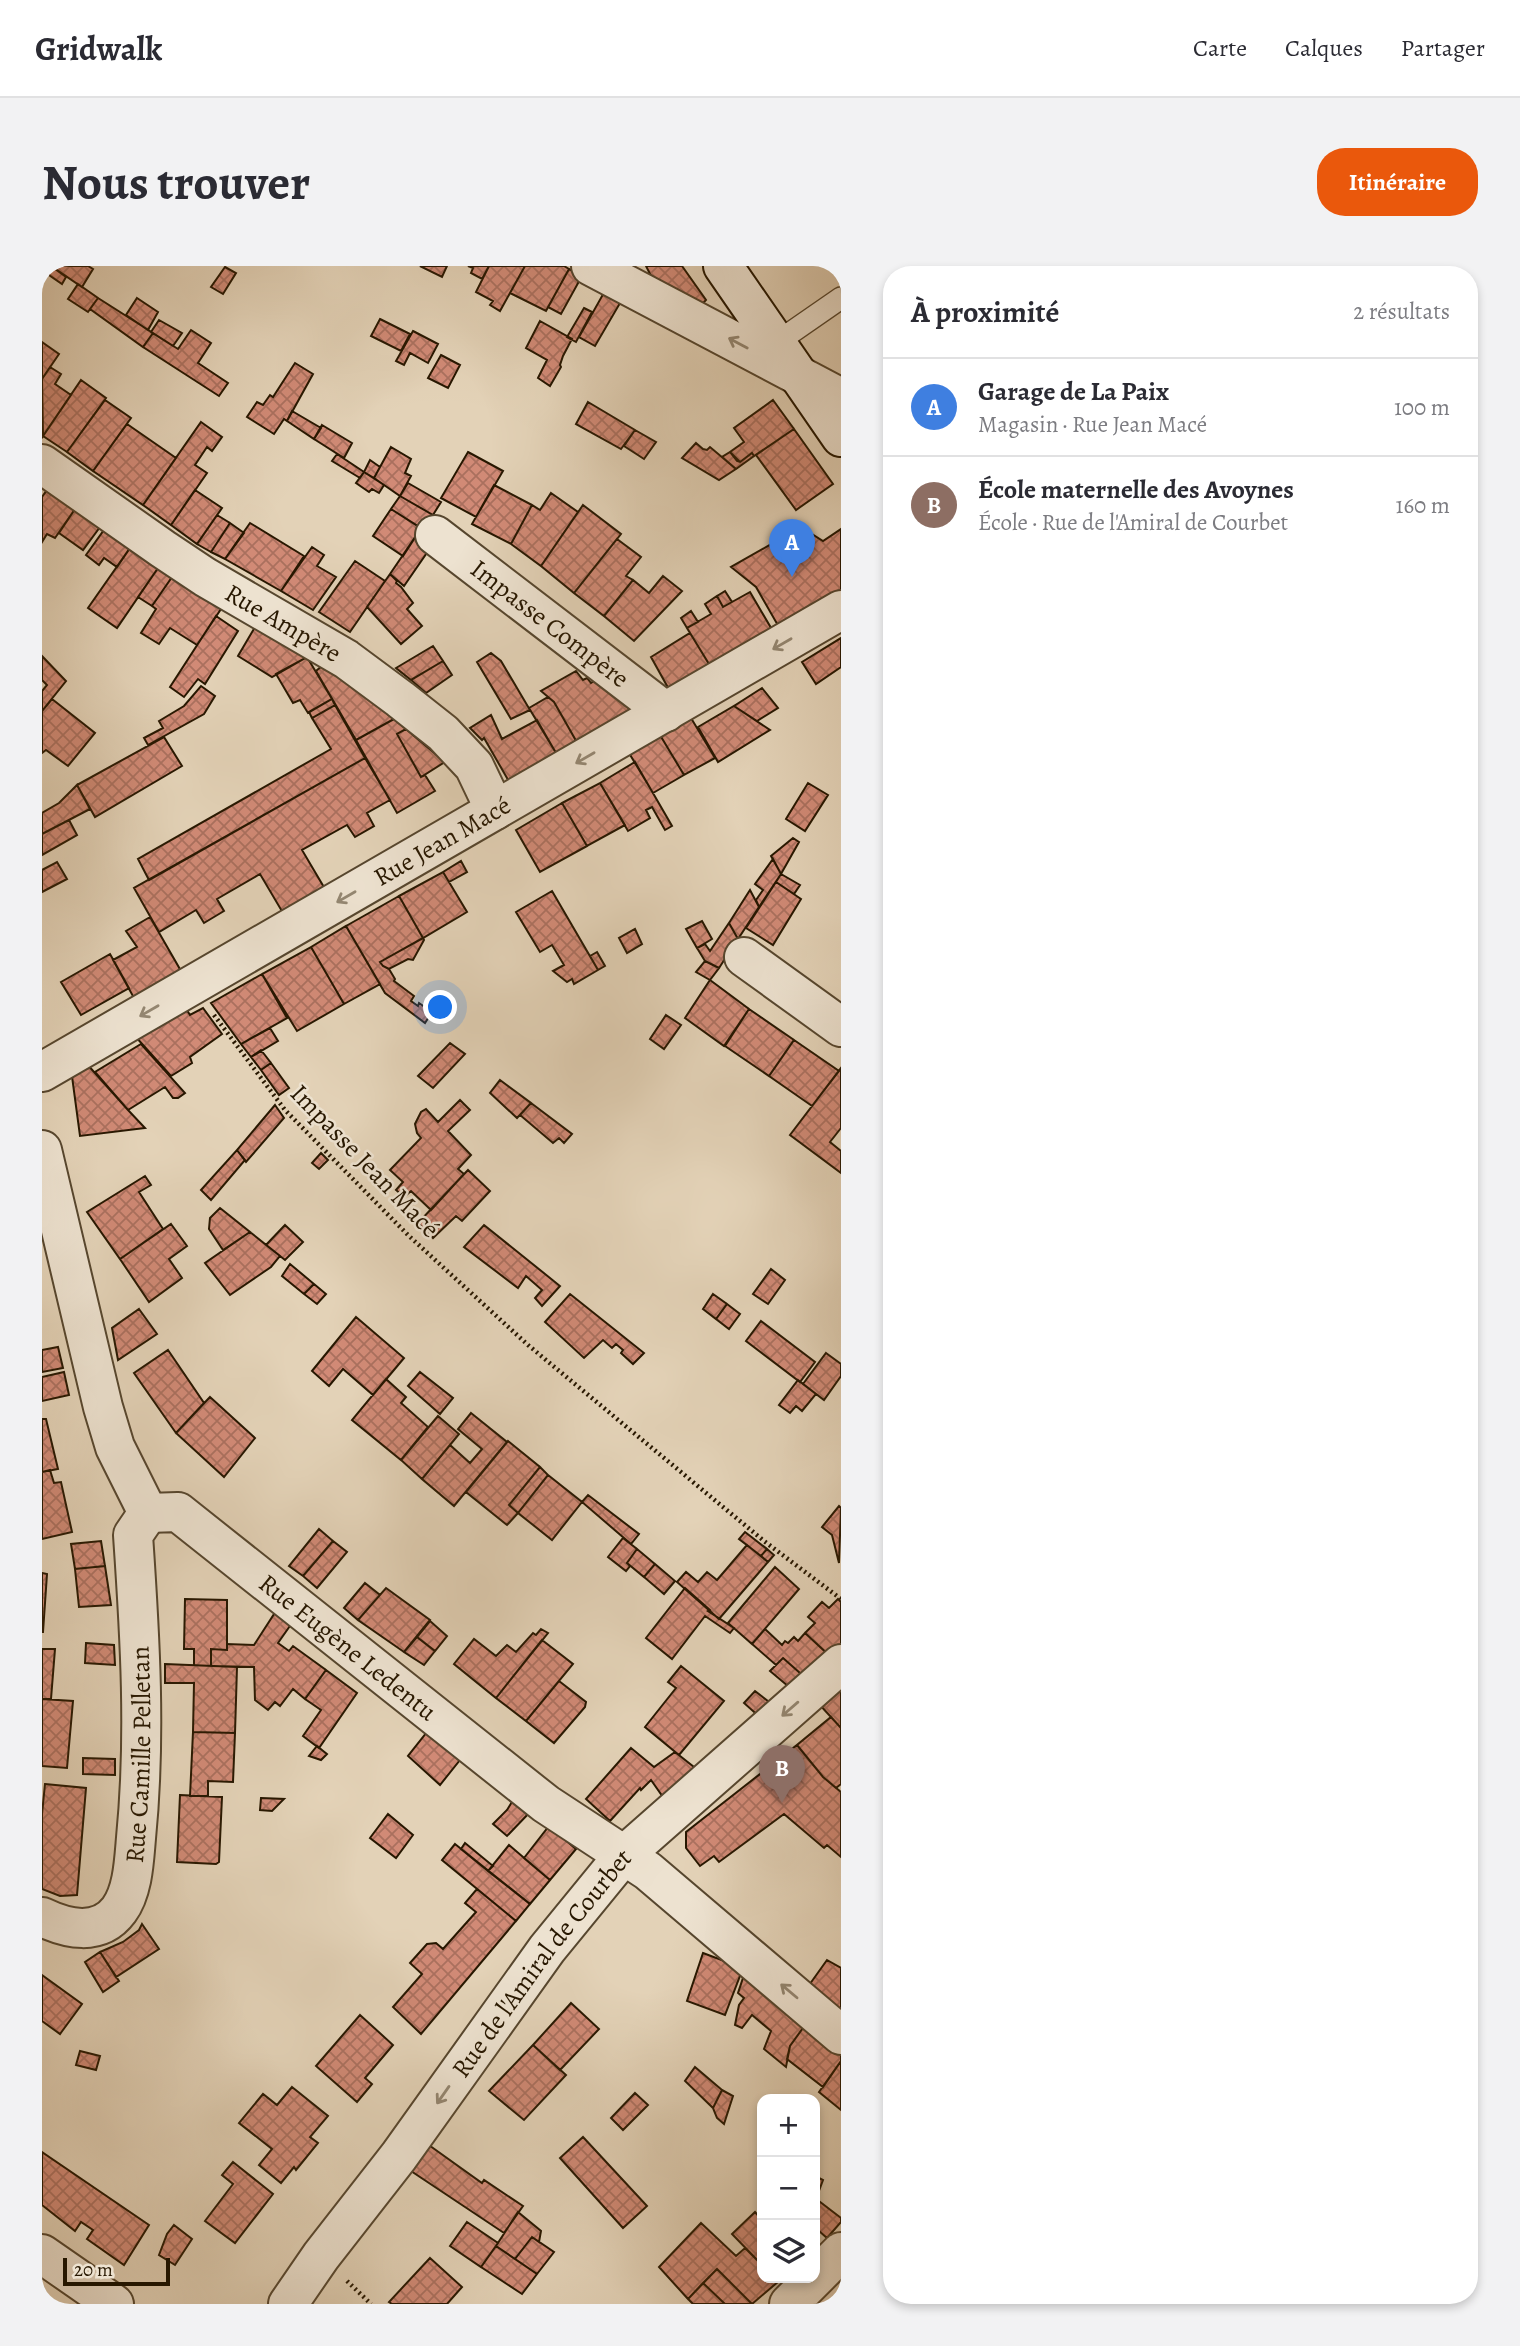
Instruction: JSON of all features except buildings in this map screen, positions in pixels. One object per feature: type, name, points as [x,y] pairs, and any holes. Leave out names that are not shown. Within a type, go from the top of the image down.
[{"type":"street","points":[[591,266],[841,398]]},
{"type":"street","points":[[723,266],[841,437]]},
{"type":"street","name":"Rue Ampère","points":[[42,464],[205,577],[346,659],[400,699],[443,733],[474,766],[495,810]]},
{"type":"street","name":"Impasse Compère","points":[[435,535],[666,712]]},
{"type":"street","name":"Rue Jean Macé","points":[[42,1072],[841,610]]},
{"type":"street","points":[[744,957],[841,1027]]},
{"type":"street","points":[[42,1150],[103,1407],[116,1447],[148,1513]]},
{"type":"street","name":"Rue Eugène Ledentu","points":[[148,1513],[178,1512],[546,1804],[648,1871],[841,2035]]},
{"type":"street","name":"Rue Camille Pelletan","points":[[42,1917],[66,1927],[88,1929],[106,1923],[119,1911],[127,1895],[133,1865],[141,1786],[142,1696],[133,1535],[148,1513]]},
{"type":"street","name":"Rue de l'Amiral de Courbet","points":[[288,2304],[321,2256],[399,2156],[547,1949],[623,1856],[841,1664]]},
{"type":"street","points":[[789,2304],[841,2252]]},
{"type":"street","points":[[42,2254],[94,2299]]},
{"type":"lane","points":[[776,343],[841,298]]},
{"type":"path","name":"Impasse Jean Macé","points":[[192,986],[285,1110],[409,1236],[528,1345],[764,1541],[841,1599]]},
{"type":"place","name":"Garage de La Paix","points":[[792,577]]},
{"type":"place","name":"École maternelle des Avoynes","points":[[782,1803]]}]
